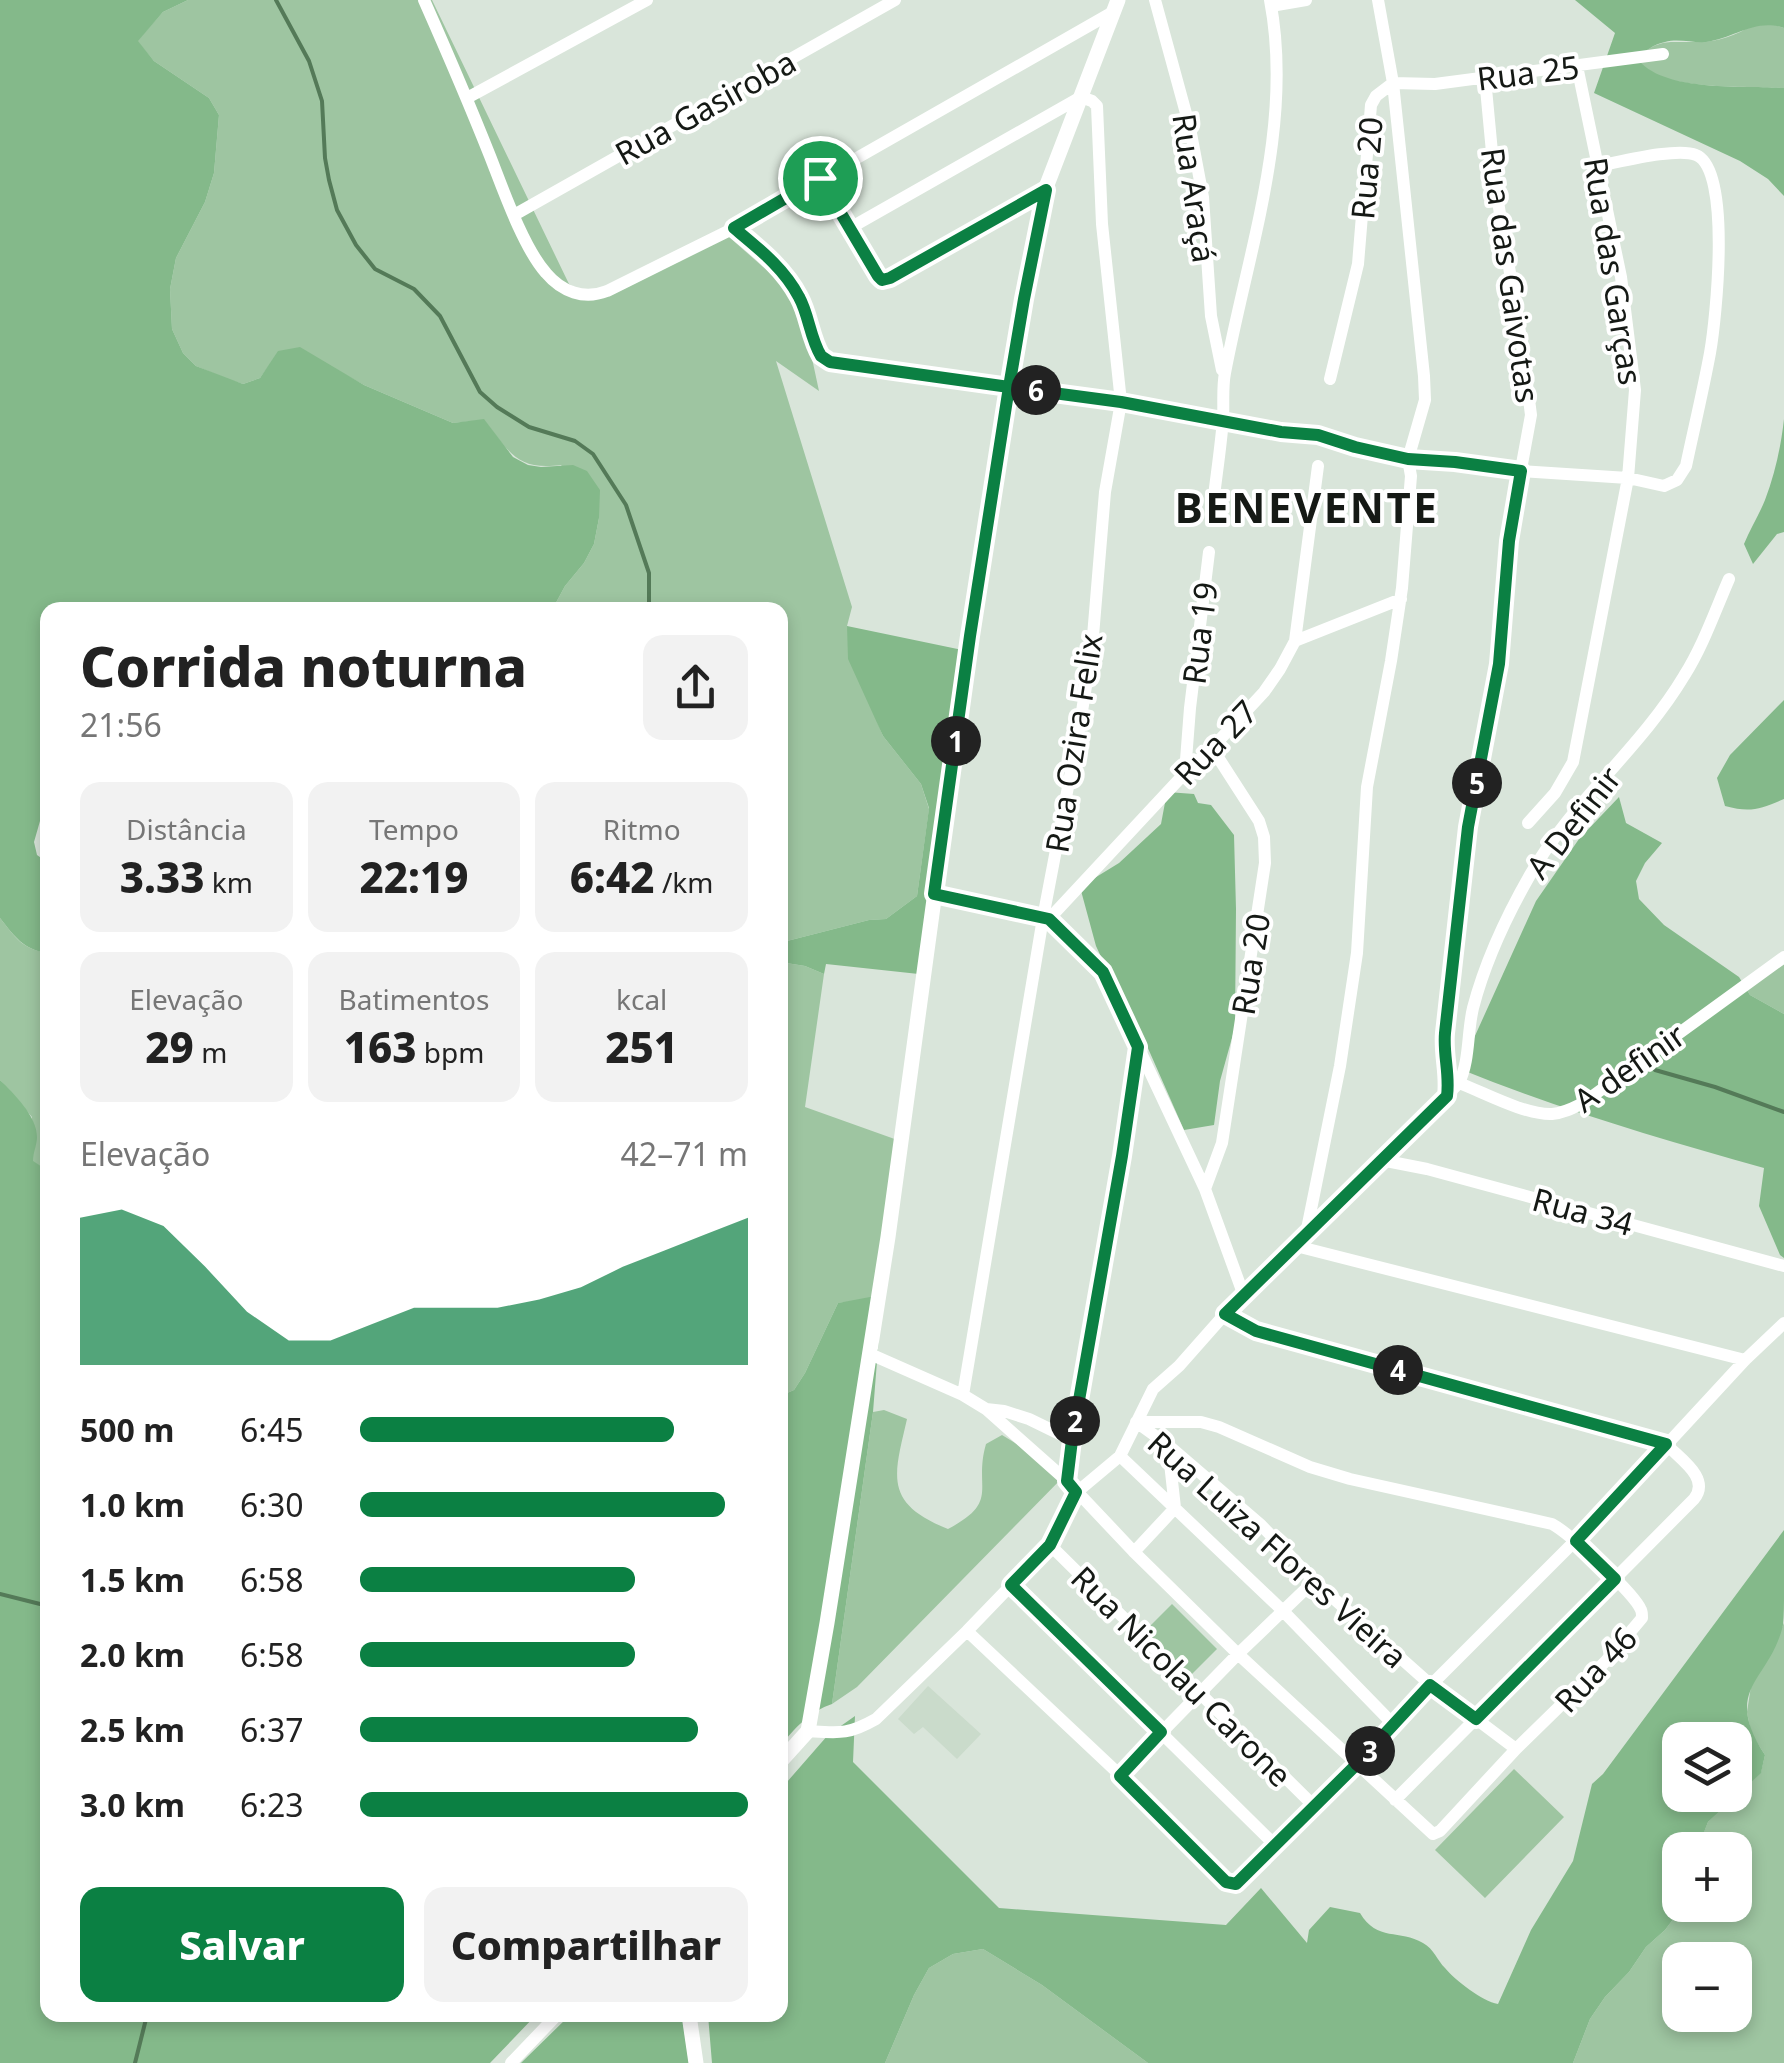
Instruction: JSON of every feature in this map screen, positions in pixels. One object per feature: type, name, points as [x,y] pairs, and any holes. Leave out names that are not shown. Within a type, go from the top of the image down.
[{"type":"street","points":[[424,0],[514,215],[539,264],[559,285],[573,293],[595,296],[734,228],[1116,6]]},
{"type":"street","points":[[467,98],[648,0]]},
{"type":"street","name":"Rua Gasiroba","points":[[514,215],[896,0]]},
{"type":"street","name":"Rua Araçá","points":[[1155,0],[1185,110],[1203,197],[1210,316],[1224,379]]},
{"type":"street","points":[[1214,496],[1224,379],[1257,228],[1275,114],[1278,79],[1271,3],[1306,0]]},
{"type":"street","points":[[1301,1242],[1340,1066],[1358,953],[1367,787],[1401,600],[1411,476],[1408,459],[1425,400],[1393,83],[1378,0]]},
{"type":"street","points":[[788,1753],[808,1731],[870,1354],[970,636],[1024,299],[1046,190],[1116,6]]},
{"type":"street","name":"Rua 25","points":[[1393,83],[1435,84],[1663,54]]},
{"type":"street","name":"Rua das Garças","points":[[1528,823],[1555,792],[1573,762],[1628,478],[1635,390],[1620,278],[1577,66]]},
{"type":"street","name":"Rua das Gaivotas","points":[[1447,1096],[1450,1079],[1444,1045],[1468,827],[1499,664],[1509,541],[1531,427],[1531,401],[1495,184],[1485,78]]},
{"type":"street","name":"Rua 20","points":[[1330,379],[1358,264],[1371,105],[1393,83]]},
{"type":"street","points":[[850,228],[1081,96]]},
{"type":"street","name":"Rua Ozira Felix","points":[[964,1395],[1080,724],[1092,648],[1105,492],[1121,402],[1102,224],[1097,106],[1081,96]]},
{"type":"street","points":[[734,228],[786,276],[800,298],[817,351],[825,360],[1318,435],[1408,459],[1671,485],[1686,466],[1710,350],[1716,295],[1716,189],[1708,166],[1689,153],[1598,166]]},
{"type":"street","points":[[820,178],[882,280],[1046,190]]},
{"type":"street","points":[[1318,466],[1295,641],[1401,600]]},
{"type":"street","name":"Rua 19","points":[[1184,773],[1209,552]]},
{"type":"street","name":"A Definir","points":[[1459,1083],[1473,1009],[1512,908],[1546,848],[1684,676],[1729,579]]},
{"type":"street","name":"Rua 27","points":[[1046,918],[1264,692],[1295,641]]},
{"type":"street","name":"Rua 20","points":[[1205,1189],[1222,1143],[1265,863],[1264,837],[1258,821],[1212,748]]},
{"type":"street","points":[[934,894],[1046,918],[1103,972],[1205,1189],[1244,1296]]},
{"type":"street","name":"A definir","points":[[1459,1083],[1533,1111],[1565,1112],[1584,1103],[1784,957]]},
{"type":"street","points":[[808,1731],[843,1733],[876,1718],[1050,1545],[1072,1486],[1072,1440],[1138,1047]]},
{"type":"street","points":[[1072,1486],[1120,1456],[1153,1389],[1459,1083]]},
{"type":"street","name":"Rua 34","points":[[1381,1160],[1784,1266]]},
{"type":"street","points":[[1301,1242],[1745,1360]]},
{"type":"street","points":[[1225,1314],[1256,1331],[1666,1444],[1702,1485],[1694,1499],[1394,1800]]},
{"type":"street","points":[[967,1631],[1226,1882],[1241,1881],[1576,1541],[1784,1322]]},
{"type":"street","points":[[870,1354],[964,1395],[986,1409],[1072,1486],[1238,1654],[1429,1833],[1437,1834],[1516,1749]]},
{"type":"street","points":[[986,1409],[1029,1419],[1072,1440]]},
{"type":"street","name":"Rua Luiza Flores Vieira","points":[[1136,1422],[1261,1525],[1314,1581],[1430,1685],[1516,1749]]},
{"type":"street","name":"Rua 46","points":[[1136,1422],[1201,1422],[1310,1467],[1552,1524],[1576,1541],[1637,1604],[1642,1618],[1582,1685],[1516,1749]]},
{"type":"street","points":[[1168,1445],[1176,1508]]},
{"type":"street","points":[[1120,1456],[1282,1610],[1394,1724]]},
{"type":"street","points":[[1134,1552],[1176,1508]]},
{"type":"street","name":"Rua Nicolau Carone","points":[[1050,1545],[1315,1807]]},
{"type":"street","points":[[1120,1776],[1314,1581]]},
{"type":"street","points":[[1011,1585],[1276,1846]]},
{"type":"street","points":[[511,2063],[550,2022]]},
{"type":"street","points":[[690,2022],[696,2063]]},
{"type":"shaded area","points":[[928,1686],[981,1734],[957,1759],[923,1727],[914,1734],[898,1719]]},
{"type":"green space","points":[[0,0],[188,0],[163,12],[138,41],[154,61],[209,98],[219,115],[214,173],[205,202],[176,258],[170,289],[172,329],[183,353],[196,366],[243,384],[260,378],[278,351],[300,347],[364,385],[453,423],[484,419],[513,457],[528,465],[573,465],[587,471],[600,490],[594,544],[556,602],[40,602],[40,821],[34,842],[40,857],[40,951],[15,936],[0,918]]},
{"type":"green space","points":[[188,0],[432,0],[569,284],[586,293],[598,293],[720,229],[795,295],[819,391],[776,361],[852,607],[847,626],[863,687],[883,736],[921,784],[929,809],[917,896],[886,919],[788,941],[788,602],[556,602],[594,544],[599,518],[561,465],[523,462],[484,420],[453,423],[344,374],[268,367],[260,378],[243,384],[196,366],[183,353],[172,329],[170,289],[176,258],[205,202],[214,173],[219,115],[209,98],[154,61],[137,41],[163,12]]},
{"type":"green space","points":[[1575,0],[1784,0],[1784,28],[1764,25],[1706,42],[1670,41],[1637,58],[1649,69],[1684,82],[1784,88],[1784,196],[1768,179],[1740,161],[1594,93],[1615,33]]},
{"type":"green space","points":[[1753,25],[1784,28],[1784,88],[1676,81],[1647,70],[1636,58],[1659,44],[1713,41]]},
{"type":"green space","points":[[1784,419],[1784,532],[1777,534],[1753,564],[1744,544],[1772,480]]},
{"type":"green space","points":[[847,626],[972,652],[928,975],[826,964],[824,974],[788,963],[788,941],[886,919],[917,896],[929,808],[921,784],[883,736],[848,659]]},
{"type":"green space","points":[[1784,700],[1784,799],[1755,809],[1725,806],[1717,778],[1730,755]]},
{"type":"green space","points":[[1167,792],[1194,794],[1198,803],[1211,805],[1234,835],[1235,1027],[1220,1081],[1214,1125],[1184,1130],[1096,946],[1080,887],[1119,863],[1161,824]]},
{"type":"green space","points":[[1619,797],[1626,823],[1662,843],[1636,881],[1639,899],[1664,925],[1739,977],[1750,995],[1784,1014],[1784,1258],[1759,1206],[1764,1168],[1610,1123],[1460,1069],[1536,901],[1579,839]]},
{"type":"green space","points":[[0,918],[15,937],[40,951],[40,1166],[33,1162],[32,1117],[0,1080]]},
{"type":"green space","points":[[1784,955],[1784,1014],[1750,995],[1742,982]]},
{"type":"green space","points":[[788,963],[824,974],[805,1107],[903,1142],[882,1298],[838,1303],[794,1390],[788,1393]]},
{"type":"green space","points":[[0,1080],[33,1121],[37,1137],[33,1161],[40,1166],[40,2022],[529,2022],[490,2063],[0,2063]]},
{"type":"green space","points":[[882,1298],[873,1412],[832,1704],[803,1721],[788,1738],[788,1393],[805,1373],[838,1303]]},
{"type":"green space","points":[[884,1410],[907,1419],[897,1472],[903,1498],[912,1509],[948,1529],[980,1502],[986,1444],[1002,1435],[1066,1474],[857,1687],[832,1704],[873,1412]]},
{"type":"green space","points":[[1784,1530],[1783,1625],[1748,1699],[1750,1722],[1662,1722],[1662,1812],[1719,1812],[1704,1832],[1662,1832],[1662,1922],[1671,1922],[1605,1997],[1590,2019],[1573,2063],[1148,2063],[1042,1985],[983,1949],[953,1954],[929,1968],[885,2063],[712,2063],[709,2022],[788,2022],[788,1781],[828,1735],[855,1716],[853,1762],[999,1908],[1226,1925],[1261,1888],[1307,1943],[1309,1930],[1330,1907],[1360,1913],[1381,1932],[1427,1945],[1462,1984],[1498,2004],[1531,1930],[1573,1861],[1592,1784]]},
{"type":"green space","points":[[1172,1604],[1217,1649],[1190,1676],[1145,1631]]},
{"type":"green space","points":[[1784,1623],[1784,2063],[1573,2063],[1590,2019],[1605,1997],[1671,1922],[1752,1922],[1752,1832],[1704,1832],[1719,1812],[1752,1812],[1752,1780],[1761,1772],[1765,1755],[1749,1722],[1751,1686]]},
{"type":"green space","points":[[1752,1729],[1765,1755],[1761,1773],[1752,1781]]},
{"type":"green space","points":[[1514,1769],[1564,1817],[1485,1898],[1435,1850]]},
{"type":"green space","points":[[983,1949],[1042,1985],[1148,2063],[885,2063],[929,1968],[953,1954]]},
{"type":"green space","points":[[563,2022],[683,2022],[689,2063],[521,2063]]},
{"type":"waterway","points":[[276,0],[309,61],[322,101],[329,180],[337,210],[356,245],[375,269],[414,289],[440,316],[480,392],[497,407],[529,427],[575,441],[593,454],[626,505],[649,573],[649,602]]},
{"type":"waterway","points":[[1655,1070],[1784,1112]]},
{"type":"waterway","points":[[0,1594],[40,1604]]},
{"type":"waterway","points":[[135,2063],[145,2022]]},
{"type":"district","name":"BENEVENTE","points":[[1307,506]]},
{"type":"route","points":[[820,178],[734,228],[786,276],[800,298],[821,356],[830,362],[1009,387],[934,894],[1049,919],[1103,972],[1138,1047],[1072,1440],[1067,1481],[1076,1492],[1050,1545],[1011,1585],[1161,1732],[1120,1776],[1226,1882],[1236,1884],[1430,1685],[1476,1719],[1615,1579],[1576,1541],[1666,1444],[1256,1331],[1225,1314],[1447,1096],[1450,1079],[1444,1045],[1468,827],[1499,664],[1509,541],[1521,471],[1408,459],[1318,435],[1009,387],[1046,190],[882,280],[820,178]]}]
